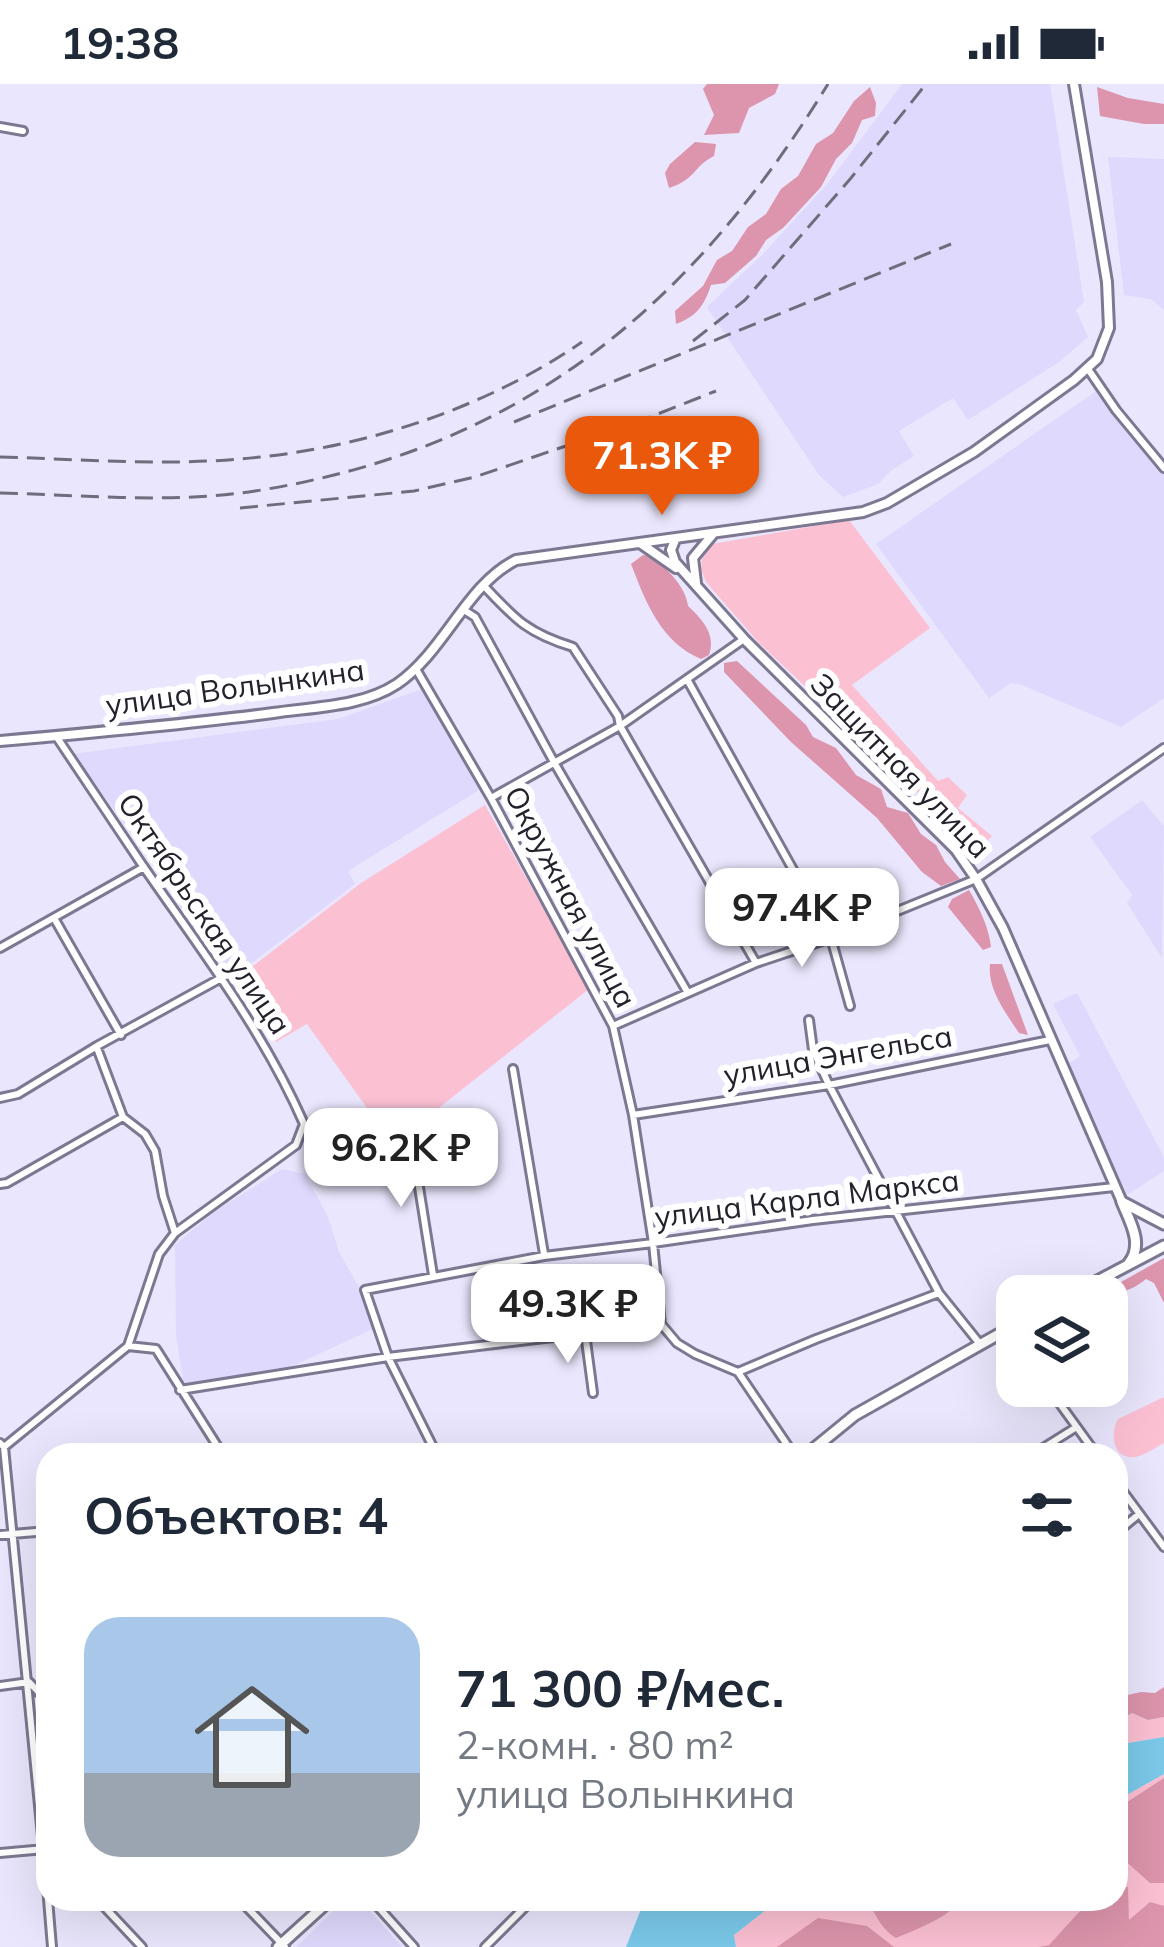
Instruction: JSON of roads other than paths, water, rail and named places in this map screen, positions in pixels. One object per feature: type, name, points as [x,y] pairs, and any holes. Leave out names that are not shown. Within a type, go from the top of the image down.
[{"type":"main road","points":[[1122,1202],[1164,1224]]},
{"type":"main road","points":[[1122,1202],[1137,1240],[1137,1252],[1126,1266]]},
{"type":"main road","points":[[1146,1215],[1159,1232],[1159,1249]]},
{"type":"main road","points":[[1137,1240],[1159,1249]]},
{"type":"main road","points":[[1109,1275],[1159,1249]]},
{"type":"main road","points":[[819,1443],[855,1415],[996,1335]]},
{"type":"main road","points":[[281,1946],[318,1911]]},
{"type":"street","points":[[1074,84],[1108,305],[1109,328],[1088,369],[1164,468]]},
{"type":"street","points":[[0,127],[23,131]]},
{"type":"street","name":"улица Волынкина","points":[[0,740],[223,719],[346,703],[384,692],[415,668],[494,573],[516,560],[863,512],[974,452],[1088,369]]},
{"type":"street","points":[[693,557],[715,532]]},
{"type":"street","points":[[680,538],[693,557],[696,584],[675,562],[671,550],[680,538]]},
{"type":"street","points":[[640,543],[696,584]]},
{"type":"street","name":"Защитная улица","points":[[696,584],[743,640],[956,850],[976,879],[1003,928],[1122,1202]]},
{"type":"street","points":[[483,585],[539,637],[573,646],[618,716],[756,963]]},
{"type":"street","points":[[464,610],[475,617],[554,764],[688,993]]},
{"type":"street","points":[[490,798],[620,726],[743,640]]},
{"type":"street","name":"Окружная улица","points":[[415,668],[613,1026],[633,1115],[661,1324]]},
{"type":"street","points":[[688,681],[831,938],[850,1006]]},
{"type":"street","name":"Октябрьская улица","points":[[56,736],[223,977],[285,1079],[304,1124],[296,1145],[175,1233]]},
{"type":"street","points":[[613,1026],[756,963],[976,879],[1164,748]]},
{"type":"street","points":[[0,948],[144,867]]},
{"type":"street","points":[[54,918],[121,1035]]},
{"type":"street","points":[[0,1098],[19,1094],[223,977]]},
{"type":"street","points":[[809,1020],[813,1050],[829,1085],[939,1293],[980,1344]]},
{"type":"street","name":"улица Энгельса","points":[[633,1115],[829,1085],[1050,1040]]},
{"type":"street","points":[[36,1751],[1,1446],[128,1346],[159,1254],[175,1233],[155,1151],[145,1135],[123,1118],[97,1046]]},
{"type":"street","points":[[513,1069],[544,1256]]},
{"type":"street","points":[[0,1184],[123,1118]]},
{"type":"street","points":[[411,1137],[433,1277]]},
{"type":"street","name":"улица Карла Маркса","points":[[388,1357],[365,1290],[544,1256],[1114,1187]]},
{"type":"street","points":[[738,1372],[939,1293]]},
{"type":"street","points":[[180,1390],[388,1357],[661,1324],[677,1343],[738,1372],[786,1443]]},
{"type":"street","points":[[585,1333],[593,1394]]},
{"type":"street","points":[[128,1346],[156,1349],[215,1443]]},
{"type":"street","points":[[388,1357],[431,1443]]},
{"type":"street","points":[[1062,1407],[1087,1443]]},
{"type":"street","points":[[1051,1443],[1076,1427]]},
{"type":"street","points":[[1128,1499],[1164,1547]]},
{"type":"street","points":[[1128,1523],[1139,1514]]},
{"type":"street","points":[[0,1535],[36,1532]]},
{"type":"street","points":[[0,1686],[29,1682]]},
{"type":"street","points":[[29,1682],[36,1689]]},
{"type":"street","points":[[0,1852],[36,1850]]},
{"type":"street","points":[[49,1911],[52,1947]]},
{"type":"street","points":[[108,1911],[142,1947]]},
{"type":"street","points":[[250,1911],[281,1946]]},
{"type":"street","points":[[382,1911],[414,1947]]},
{"type":"street","points":[[484,1947],[521,1911]]},
{"type":"water","points":[[1164,1737],[1164,1774],[1128,1794],[1128,1743]]},
{"type":"water","points":[[640,1911],[765,1911],[734,1935],[736,1947],[626,1947]]},
{"type":"railway","points":[[0,493],[160,498],[255,491],[350,471],[437,442],[516,403],[589,356],[656,300],[718,236],[775,164],[828,84]]},
{"type":"railway","points":[[693,341],[745,300],[926,84]]},
{"type":"railway","points":[[514,422],[951,244]]},
{"type":"railway","points":[[0,457],[209,461],[329,446],[461,407],[582,342]]},
{"type":"railway","points":[[240,508],[414,491],[475,477],[716,391]]}]
